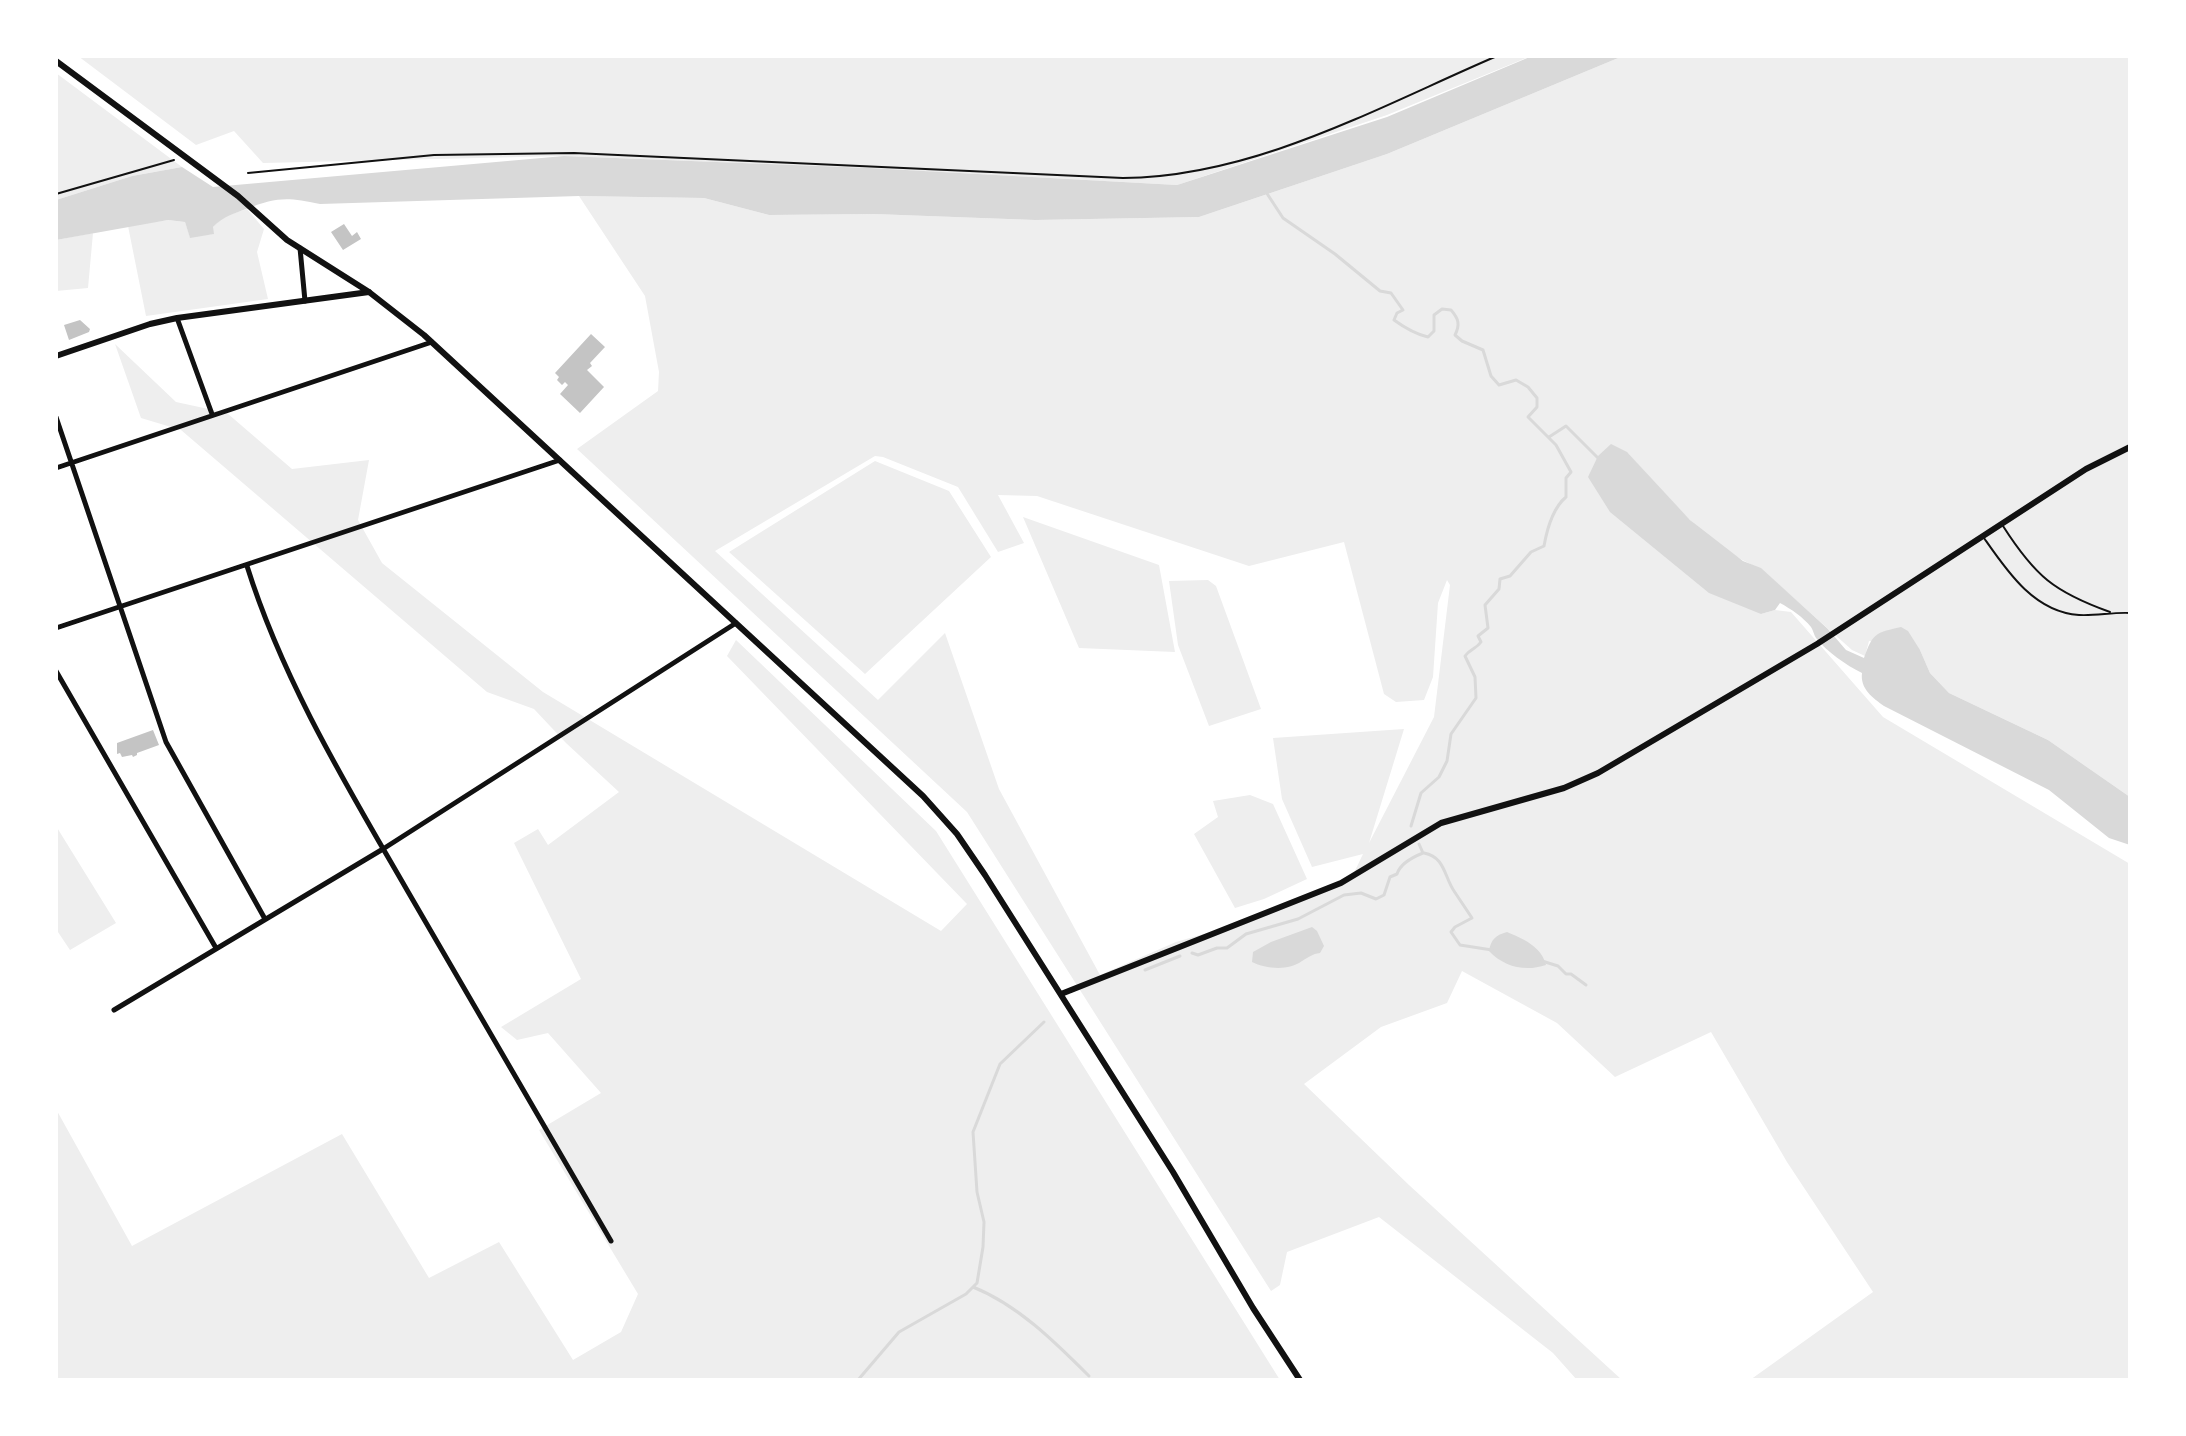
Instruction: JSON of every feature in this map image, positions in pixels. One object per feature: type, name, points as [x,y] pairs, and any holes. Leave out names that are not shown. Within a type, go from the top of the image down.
[{"type":"main road","points":[[56,61],[249,205],[300,248],[369,292],[432,342],[941,815],[985,875],[1061,994],[1300,1380]]},
{"type":"main road","points":[[56,356],[177,318],[369,292]]},
{"type":"main road","points":[[1061,994],[1341,883],[1441,823],[1577,783],[1817,644],[2086,469],[2130,447]]},
{"type":"street","points":[[300,248],[305,301]]},
{"type":"street","points":[[177,318],[212,414]]},
{"type":"street","points":[[56,468],[432,342]]},
{"type":"street","points":[[56,417],[172,756],[265,919]]},
{"type":"street","points":[[56,628],[561,460]]},
{"type":"street","points":[[247,566],[286,672],[383,849],[611,1241]]},
{"type":"street","points":[[114,1010],[383,849],[737,623]]},
{"type":"street","points":[[56,671],[216,948]]},
{"type":"lane","points":[[2002,525],[2026,561],[2047,581],[2072,597],[2111,612]]},
{"type":"lane","points":[[1983,537],[2010,574],[2049,607],[2076,615],[2130,613]]},
{"type":"path","points":[[248,173],[434,155],[574,153],[1162,178],[1214,168],[1306,139],[1497,56]]},
{"type":"path","points":[[56,194],[178,159]]},
{"type":"shaded area","points":[[78,56],[1531,56],[1387,115],[1177,185],[869,168],[564,156],[263,163],[234,131],[196,145]]},
{"type":"shaded area","points":[[1532,56],[1623,56],[1387,154],[1199,217],[1035,220],[874,214],[769,215],[704,198],[579,196],[320,204],[282,199],[221,220],[213,227],[214,234],[190,238],[185,222],[168,220],[56,240],[56,200],[132,176],[182,167],[213,187],[564,156],[869,168],[1177,185],[1387,117]]},
{"type":"shaded area","points":[[1623,56],[2130,56],[2130,797],[2048,740],[1949,693],[1930,673],[1920,650],[1869,641],[1865,656],[1852,650],[1761,569],[1722,547],[1705,533],[1627,452],[1761,614],[1775,610],[1791,612],[1883,717],[2130,864],[2130,1380],[1750,1380],[1873,1292],[1787,1162],[1711,1032],[1615,1077],[1557,1023],[1462,971],[1447,1003],[1381,1027],[1304,1084],[1622,1380],[1577,1380],[1553,1353],[1379,1217],[1287,1252],[1280,1285],[1271,1291],[967,812],[577,449],[658,391],[659,372],[645,296],[579,196],[704,198],[769,215],[874,214],[1035,220],[1199,217],[1387,154]],"holes":[[[875,456],[958,487],[998,552],[1024,543],[998,495],[1037,496],[1249,566],[1344,542],[1384,694],[1396,702],[1424,700],[1433,677],[1438,603],[1447,580],[1450,585],[1434,717],[1369,843],[1404,729],[1273,738],[1282,799],[1312,867],[1363,854],[1352,877],[1238,924],[1176,942],[1100,975],[999,789],[945,633],[878,700],[715,551]]]},
{"type":"shaded area","points":[[56,73],[182,167],[132,176],[56,200]]},
{"type":"shaded area","points":[[247,209],[264,229],[257,252],[268,299],[146,316],[128,226],[168,220],[185,222],[190,237],[213,234],[213,227],[223,217]]},
{"type":"shaded area","points":[[93,233],[88,288],[56,291],[56,240]]},
{"type":"shaded area","points":[[115,344],[176,402],[227,413],[292,469],[369,460],[358,520],[382,563],[543,692],[941,931],[967,904],[727,656],[736,640],[936,831],[1280,1380],[56,1380],[56,1109],[132,1246],[342,1134],[429,1278],[499,1242],[573,1360],[621,1332],[638,1294],[539,1130],[601,1093],[548,1033],[517,1040],[501,1027],[581,979],[514,843],[538,829],[548,845],[619,792],[534,709],[487,692],[181,430],[141,418]]},
{"type":"shaded area","points":[[1611,444],[1627,452],[1690,520],[1743,561],[1761,568],[1828,629],[1846,650],[1864,658],[1876,635],[1901,627],[1908,631],[1920,650],[1930,673],[1949,693],[2048,740],[2130,797],[2130,845],[2109,838],[2049,790],[1884,706],[1865,688],[1862,673],[1831,653],[1816,638],[1808,623],[1784,605],[1780,603],[1775,610],[1761,614],[1709,593],[1610,512],[1588,477],[1598,456]]},
{"type":"shaded area","points":[[875,461],[949,491],[991,557],[865,674],[729,552]]},
{"type":"shaded area","points":[[1023,517],[1159,565],[1175,652],[1079,648]]},
{"type":"shaded area","points":[[1208,580],[1216,586],[1261,709],[1209,726],[1178,645],[1169,581]]},
{"type":"shaded area","points":[[1250,795],[1273,804],[1307,879],[1264,899],[1235,908],[1194,834],[1218,817],[1213,801]]},
{"type":"shaded area","points":[[56,826],[116,923],[70,950],[56,929]]},
{"type":"shaded area","points":[[1312,927],[1324,946],[1320,953],[1284,968],[1252,962],[1253,952]]},
{"type":"shaded area","points":[[1507,932],[1536,948],[1546,965],[1515,967],[1489,951],[1497,936]]},
{"type":"building","points":[[344,224],[352,236],[357,232],[361,239],[343,250],[331,232]]},
{"type":"building","points":[[80,320],[90,329],[89,332],[69,340],[64,325]]},
{"type":"building","points":[[591,334],[605,347],[587,370],[604,387],[580,413],[560,394],[568,385],[565,382],[562,385],[555,373]]},
{"type":"building","points":[[153,730],[159,745],[133,757],[117,754],[117,743]]},
{"type":"waterway","points":[[1266,192],[1283,218],[1335,254],[1380,291],[1391,293],[1403,310],[1397,313],[1394,320],[1402,326],[1428,337],[1434,331],[1434,315],[1442,309],[1451,310],[1458,322],[1455,335],[1483,350],[1491,376],[1499,385],[1516,380],[1528,387],[1537,398],[1537,407],[1528,417],[1556,445],[1571,472],[1566,478],[1566,497],[1554,513],[1544,546],[1531,552],[1510,576],[1500,579],[1499,589],[1485,605],[1488,628],[1478,636],[1481,642],[1465,656],[1475,677],[1476,698],[1451,734],[1447,761],[1439,777],[1421,793],[1411,826]]},
{"type":"waterway","points":[[1549,437],[1566,426],[1600,460]]},
{"type":"waterway","points":[[1192,953],[1198,955],[1227,948],[1246,934],[1298,919],[1344,895],[1361,893],[1376,899],[1384,895],[1390,877],[1397,874],[1407,861],[1423,853],[1419,844]]},
{"type":"waterway","points":[[1424,853],[1440,863],[1472,918],[1451,932],[1460,945],[1492,950]]},
{"type":"waterway","points":[[1145,970],[1180,956]]},
{"type":"waterway","points":[[1542,961],[1558,966],[1586,985]]},
{"type":"waterway","points":[[858,1380],[899,1332],[966,1294],[977,1283],[984,1222],[977,1192],[973,1132],[1000,1064],[1044,1022]]},
{"type":"waterway","points":[[973,1287],[1021,1314],[1089,1376]]}]
